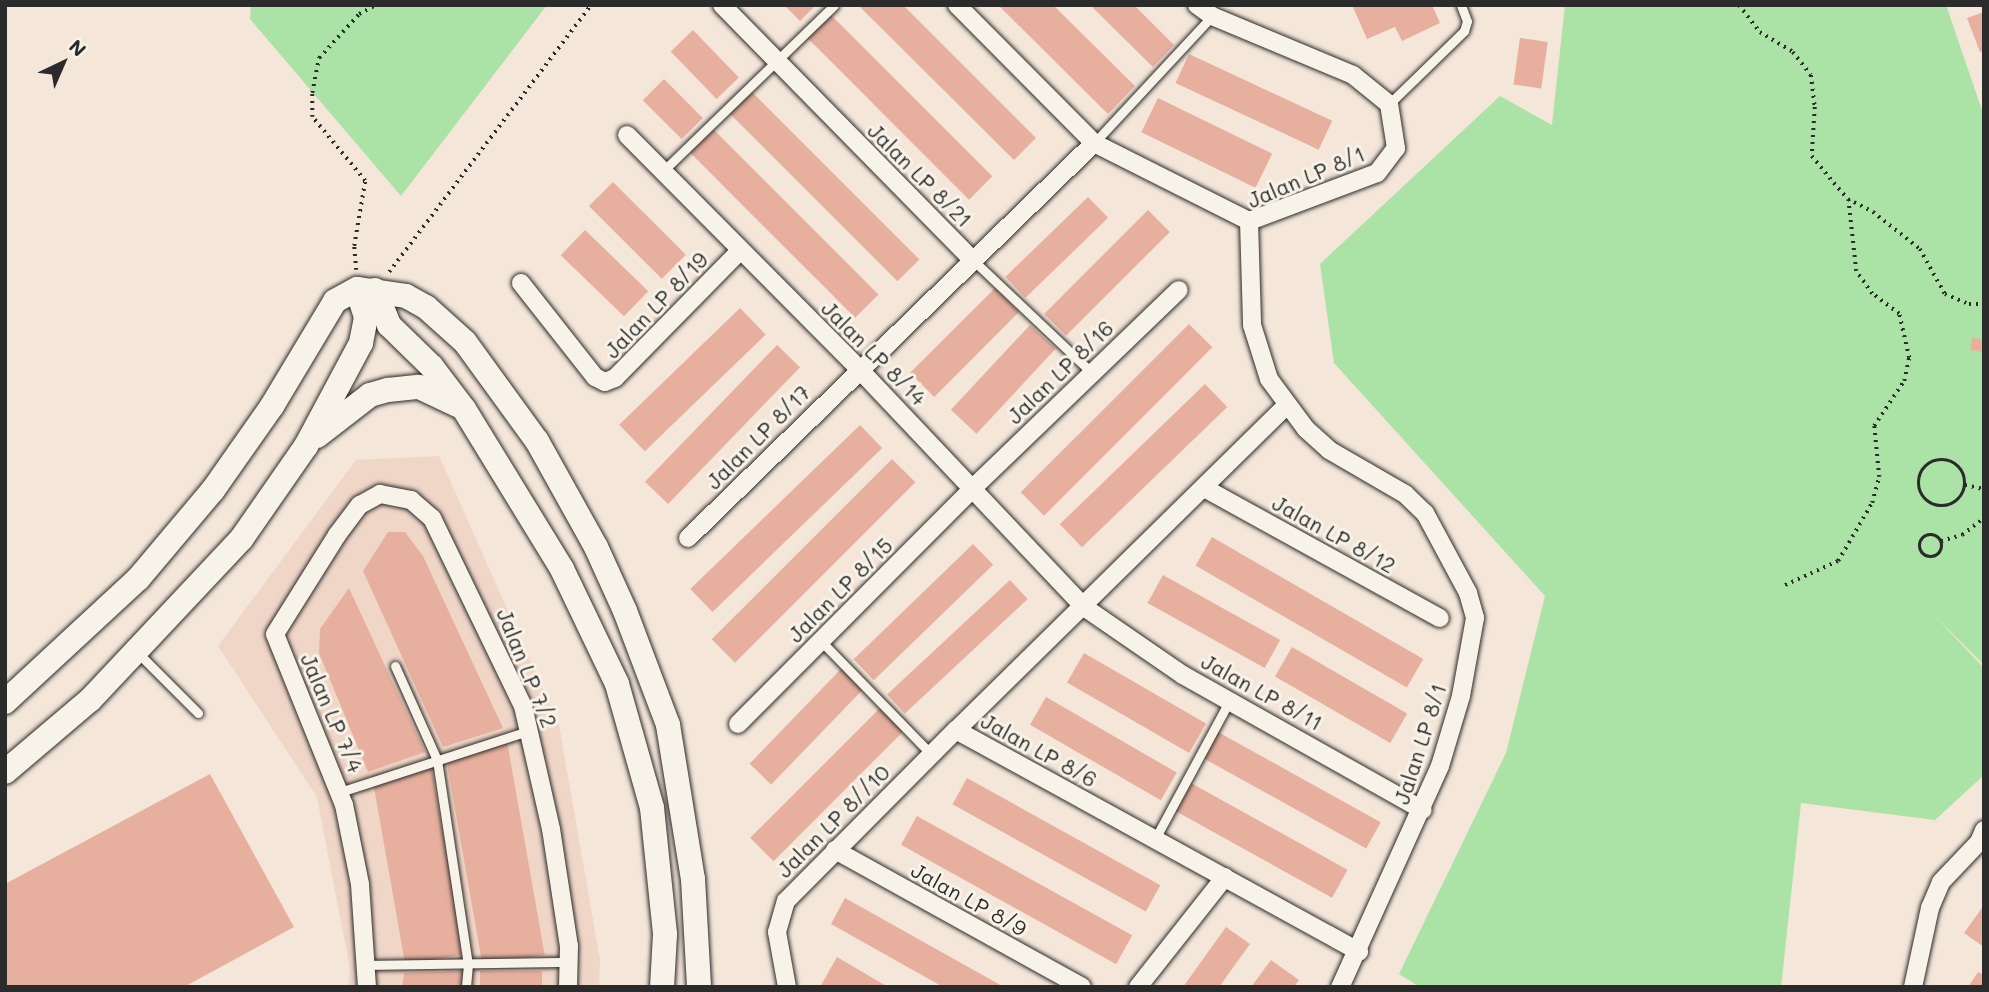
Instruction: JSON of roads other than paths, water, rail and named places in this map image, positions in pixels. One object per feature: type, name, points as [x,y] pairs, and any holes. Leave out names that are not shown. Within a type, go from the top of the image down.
[{"type":"street","name":"Jalan LP 8/21","points":[[722,5],[774,61],[971,258]]},
{"type":"street","points":[[957,5],[1094,143],[1249,221]]},
{"type":"street","points":[[1205,9],[1353,75],[1389,104]]},
{"type":"street","name":"Jalan LP 8/1","points":[[1340,987],[1359,952],[1423,810],[1452,728],[1475,618],[1468,593],[1425,513],[1405,494],[1329,450],[1286,406],[1269,379],[1252,325],[1249,221],[1377,173],[1396,148],[1389,104]]},
{"type":"street","name":"Jalan LP 8/14","points":[[626,135],[974,487],[1084,607]]},
{"type":"street","name":"Jalan LP 8/17","points":[[688,538],[971,258],[1094,143]]},
{"type":"street","name":"Jalan LP 8/19","points":[[521,283],[595,377],[605,382],[615,378],[740,251]]},
{"type":"street","points":[[366,290],[389,325],[432,367],[464,409],[562,569],[617,684],[652,808],[665,934],[662,987]]},
{"type":"street","points":[[5,772],[90,700],[242,538],[306,446],[361,343],[366,317],[366,290]]},
{"type":"street","points":[[5,702],[138,579],[213,490],[272,406],[335,301],[366,290],[406,296],[426,307],[465,342],[537,441],[596,547],[668,725],[693,879],[716,987]]},
{"type":"street","name":"Jalan LP 8/16","points":[[974,487],[1179,290]]},
{"type":"street","points":[[306,446],[341,415],[370,395],[388,390],[419,387],[464,409]]},
{"type":"street","name":"Jalan LP 8/6","points":[[1286,406],[1206,489],[956,730],[1359,952]]},
{"type":"street","name":"Jalan LP 8/15","points":[[738,724],[974,487]]},
{"type":"street","name":"Jalan LP 8/12","points":[[1206,489],[1440,618]]},
{"type":"street","name":"Jalan LP 7/2","points":[[380,494],[411,500],[432,518],[486,622],[531,730],[571,962],[568,987]]},
{"type":"street","name":"Jalan LP 7/4","points":[[367,987],[369,965],[360,884],[340,792],[275,634],[337,535],[360,505],[380,494]]},
{"type":"street","name":"Jalan LP 8/11","points":[[1084,607],[1183,675],[1231,699],[1423,810]]},
{"type":"street","name":"Jalan LP 8//10","points":[[787,987],[778,932],[786,901],[956,730]]},
{"type":"street","points":[[1913,987],[1930,908],[1941,882],[1982,840]]},
{"type":"street","name":"Jalan LP 8/9","points":[[835,850],[1082,987]]},
{"type":"street","points":[[1138,987],[1225,877]]},
{"type":"street","points":[[693,879],[699,987]]},
{"type":"lane","points":[[663,171],[834,5]]},
{"type":"lane","points":[[1389,104],[1464,31],[1467,21],[1461,5]]},
{"type":"lane","points":[[1094,143],[1205,9]]},
{"type":"lane","name":"Jalan LP 8/21","points":[[971,258],[1091,372]]},
{"type":"lane","points":[[821,641],[932,755]]},
{"type":"lane","points":[[136,651],[198,713]]},
{"type":"lane","points":[[395,666],[437,760],[468,964],[466,987]]},
{"type":"lane","points":[[1155,839],[1231,699]]},
{"type":"lane","points":[[340,792],[531,730]]},
{"type":"lane","points":[[369,965],[571,962]]}]
